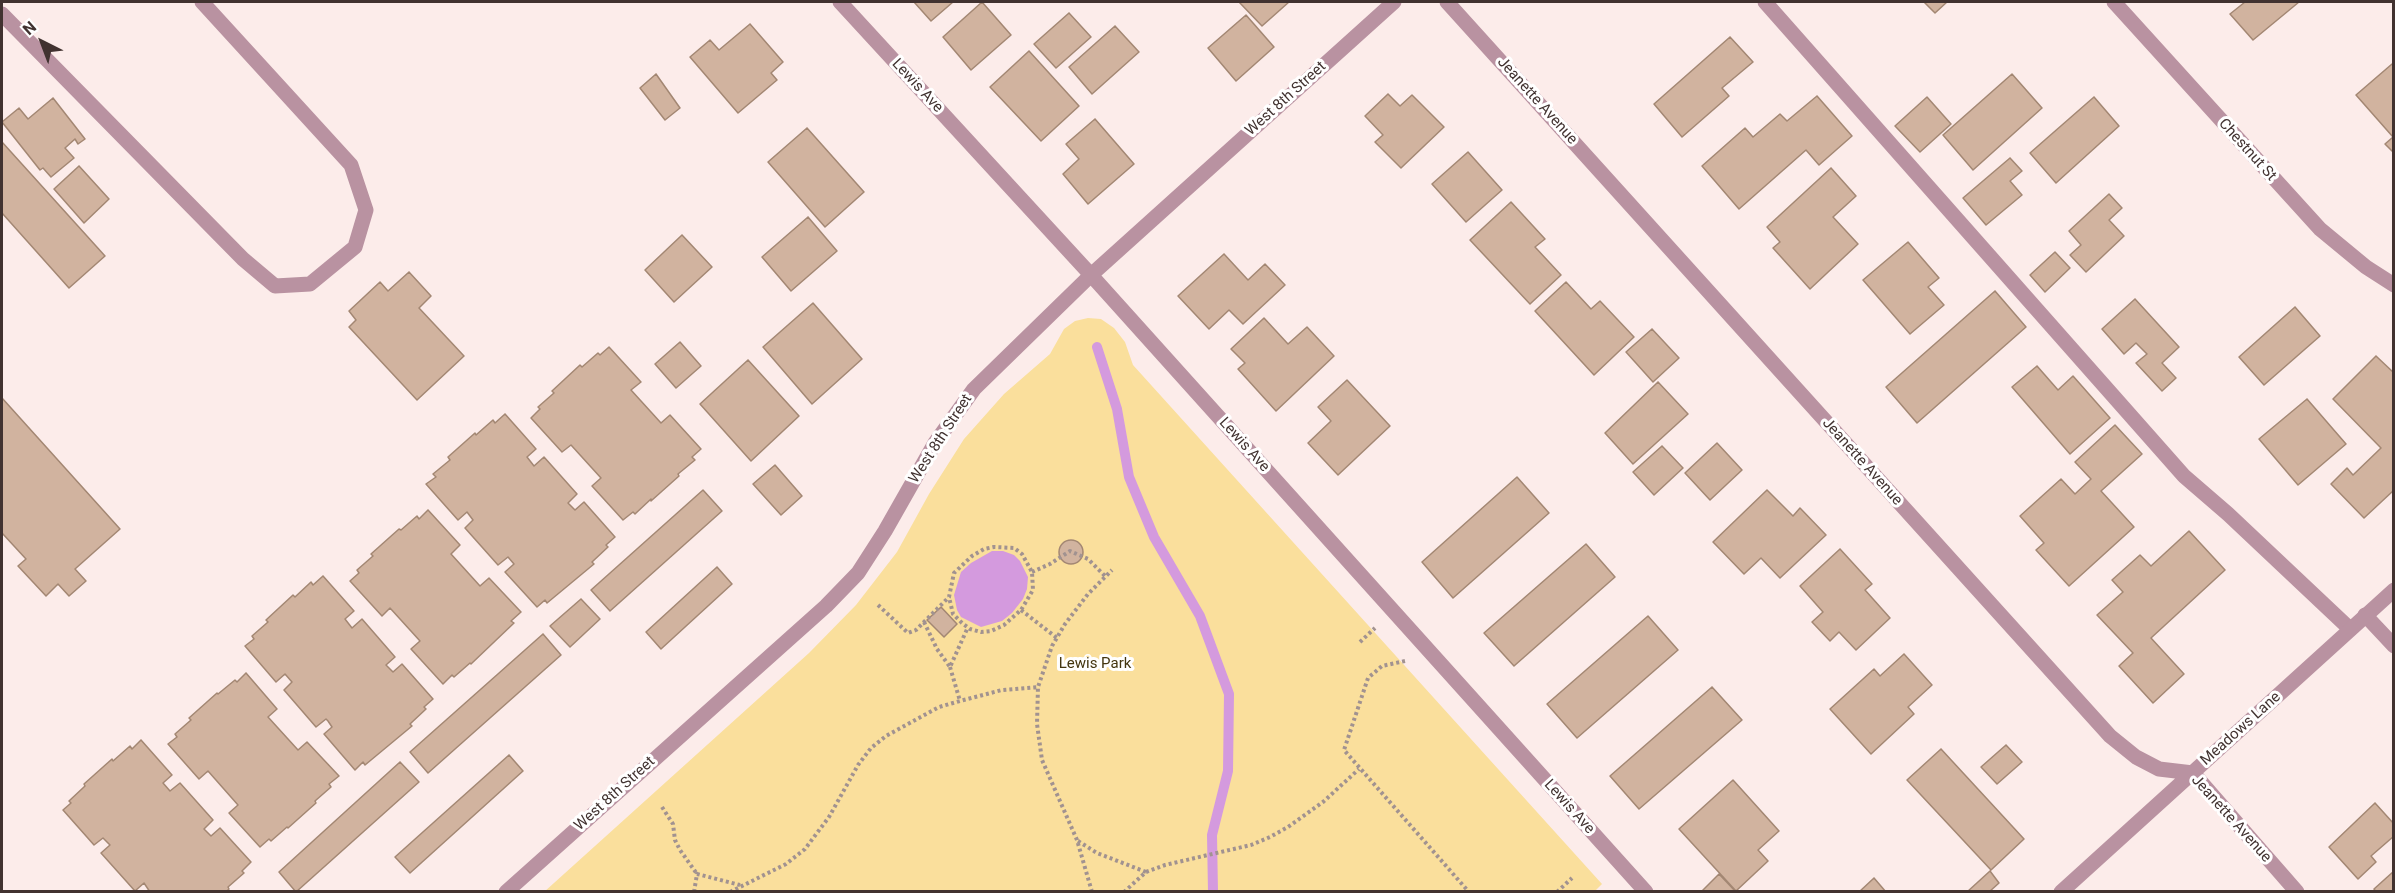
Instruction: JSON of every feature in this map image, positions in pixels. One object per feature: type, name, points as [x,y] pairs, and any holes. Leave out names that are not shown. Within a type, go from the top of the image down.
[{"type":"street","points":[[2,14],[243,259],[275,286],[310,284],[355,247],[366,210],[351,165],[202,2]]},
{"type":"street","name":"Lewis Ave","points":[[840,2],[1091,274],[1646,891]]},
{"type":"street","name":"West 8th Street","points":[[507,891],[826,606],[858,573],[885,531],[935,442],[974,389],[1091,274],[1394,2]]},
{"type":"street","name":"Jeanette Avenue","points":[[1447,2],[2110,736],[2136,757],[2159,769],[2193,773],[2297,891]]},
{"type":"street","points":[[1765,2],[2184,476],[2228,514],[2350,629]]},
{"type":"street","name":"Chestnut St","points":[[2114,2],[2320,229],[2366,267],[2394,285]]},
{"type":"street","name":"Meadows Lane","points":[[2061,891],[2394,590]]},
{"type":"street","points":[[2365,615],[2394,646]]},
{"type":"path","points":[[1014,548],[1022,554],[1032,572],[1033,590],[1021,610],[1004,625],[991,631],[981,632],[968,627],[953,614],[949,597],[954,573],[972,556],[984,549],[1014,548]]},
{"type":"path","points":[[1032,572],[1070,551],[1088,559],[1105,576]]},
{"type":"path","points":[[1092,891],[1077,840],[1042,760],[1037,724],[1038,687],[1057,638],[1077,608],[1112,570]]},
{"type":"path","points":[[878,604],[908,633],[916,630],[949,597]]},
{"type":"path","points":[[1021,610],[1057,638]]},
{"type":"path","points":[[924,622],[937,649],[950,667],[960,701]]},
{"type":"path","points":[[950,667],[968,627]]},
{"type":"path","points":[[1432,654],[1382,666],[1368,678],[1344,750],[1359,770],[1469,891]]},
{"type":"path","points":[[730,891],[786,864],[805,849],[830,817],[858,765],[879,742],[907,723],[939,707],[960,701],[1002,690],[1038,687]]},
{"type":"path","points":[[1124,891],[1146,872],[1165,865],[1251,845],[1288,827],[1323,802],[1359,770]]},
{"type":"path","points":[[662,807],[673,824],[675,840],[680,850],[697,874],[741,885]]},
{"type":"path","points":[[1077,840],[1107,857],[1146,872]]},
{"type":"path","points":[[694,891],[697,874]]},
{"type":"path","points":[[1557,891],[1572,878]]},
{"type":"green space","name":"Lewis Park","points":[[1088,318],[1101,319],[1114,328],[1125,342],[1133,365],[1602,884],[1594,892],[544,892],[809,653],[856,605],[897,552],[929,494],[964,439],[1004,394],[1050,354],[1064,329],[1075,321]]},
{"type":"shaded area","points":[[992,551],[1003,551],[1014,555],[1020,561],[1028,577],[1027,589],[1023,599],[1012,613],[1002,621],[981,627],[961,617],[954,595],[961,572],[971,563]]},
{"type":"building","points":[[914,2],[953,2],[931,21]]},
{"type":"building","points":[[982,2],[1011,35],[971,70],[943,37]]},
{"type":"building","points":[[1239,2],[1289,2],[1262,26]]},
{"type":"building","points":[[1924,2],[1947,2],[1935,13]]},
{"type":"building","points":[[2245,2],[2299,2],[2253,40],[2230,14]]},
{"type":"building","points":[[1069,13],[1091,37],[1056,68],[1034,44]]},
{"type":"building","points":[[1246,15],[1274,47],[1236,81],[1208,48]]},
{"type":"building","points":[[750,24],[783,62],[771,73],[777,80],[738,113],[690,57],[710,40],[719,50]]},
{"type":"building","points":[[1115,26],[1139,52],[1092,94],[1069,67]]},
{"type":"building","points":[[1730,37],[1753,62],[1722,88],[1729,96],[1682,137],[1654,104]]},
{"type":"building","points":[[1029,51],[1079,106],[1041,141],[990,87]]},
{"type":"building","points":[[2392,64],[2394,65],[2394,153],[2385,144],[2393,137],[2356,95]]},
{"type":"building","points":[[656,74],[680,108],[665,120],[640,88]]},
{"type":"building","points":[[2012,74],[2042,108],[1973,170],[1943,135]]},
{"type":"building","points":[[1388,94],[1400,106],[1412,95],[1444,127],[1401,168],[1375,142],[1383,135],[1365,116]]},
{"type":"building","points":[[1817,96],[1852,136],[1819,165],[1806,150],[1739,209],[1702,166],[1745,128],[1753,137],[1780,114],[1787,121]]},
{"type":"building","points":[[1927,97],[1951,124],[1920,152],[1895,126]]},
{"type":"building","points":[[2094,97],[2119,126],[2056,183],[2030,153]]},
{"type":"building","points":[[53,98],[85,139],[78,144],[75,139],[65,148],[74,158],[51,177],[43,168],[40,170],[2,122],[19,108],[28,119]]},
{"type":"building","points":[[1095,119],[1134,164],[1088,204],[1063,174],[1079,159],[1066,144]]},
{"type":"building","points":[[807,128],[864,192],[825,227],[768,162]]},
{"type":"building","points":[[2,142],[105,256],[69,288],[2,213]]},
{"type":"building","points":[[1468,152],[1502,190],[1466,222],[1432,184]]},
{"type":"building","points":[[2010,158],[2022,171],[2010,181],[2022,195],[1986,225],[1963,198]]},
{"type":"building","points":[[79,166],[109,199],[84,223],[54,189]]},
{"type":"building","points":[[1831,168],[1856,196],[1833,217],[1858,244],[1810,289],[1773,248],[1780,242],[1767,227]]},
{"type":"building","points":[[2109,194],[2122,208],[2109,220],[2124,236],[2086,272],[2070,255],[2081,245],[2069,231]]},
{"type":"building","points":[[1511,202],[1545,239],[1535,247],[1561,275],[1530,304],[1470,240]]},
{"type":"building","points":[[808,217],[837,251],[791,291],[762,257]]},
{"type":"building","points":[[682,235],[712,267],[674,302],[645,270]]},
{"type":"building","points":[[1908,242],[1939,278],[1928,287],[1944,305],[1910,334],[1863,280]]},
{"type":"building","points":[[2055,252],[2070,268],[2045,292],[2030,275]]},
{"type":"building","points":[[1224,254],[1248,280],[1265,264],[1285,285],[1243,324],[1229,310],[1209,329],[1178,296]]},
{"type":"building","points":[[409,272],[431,296],[419,308],[464,356],[417,400],[349,327],[356,320],[349,311],[380,282],[388,291]]},
{"type":"building","points":[[1566,282],[1591,309],[1600,301],[1634,337],[1594,375],[1535,311]]},
{"type":"building","points":[[1995,291],[2026,327],[1917,423],[1886,387]]},
{"type":"building","points":[[2135,299],[2179,347],[2162,363],[2176,378],[2162,391],[2136,363],[2147,354],[2136,343],[2124,354],[2102,329]]},
{"type":"building","points":[[813,303],[862,359],[812,404],[763,347]]},
{"type":"building","points":[[2295,307],[2320,336],[2264,385],[2239,357]]},
{"type":"building","points":[[1264,318],[1288,344],[1307,327],[1334,356],[1276,411],[1238,369],[1245,363],[1231,349]]},
{"type":"building","points":[[1652,329],[1679,358],[1653,382],[1626,352]]},
{"type":"building","points":[[680,342],[701,366],[676,388],[655,364]]},
{"type":"building","points":[[609,347],[641,382],[631,390],[661,423],[670,415],[701,449],[692,457],[695,460],[678,474],[679,476],[635,514],[633,512],[623,520],[592,486],[601,478],[571,445],[562,452],[531,418],[540,409],[538,407],[554,393],[552,391],[580,365],[582,367]]},
{"type":"building","points":[[2376,356],[2394,373],[2394,490],[2364,518],[2331,484],[2347,468],[2353,475],[2381,448],[2333,399]]},
{"type":"building","points":[[748,360],[799,416],[751,461],[700,404]]},
{"type":"building","points":[[2037,366],[2058,390],[2073,376],[2110,418],[2070,454],[2012,387]]},
{"type":"building","points":[[1347,380],[1390,426],[1338,475],[1308,443],[1331,421],[1318,407]]},
{"type":"building","points":[[1658,382],[1688,414],[1633,464],[1605,433]]},
{"type":"building","points":[[2,398],[120,529],[75,569],[86,581],[69,596],[58,584],[46,596],[18,566],[26,559],[2,533]]},
{"type":"building","points":[[2307,399],[2346,444],[2298,485],[2259,439]]},
{"type":"building","points":[[505,414],[536,449],[527,457],[534,466],[544,457],[577,494],[568,503],[575,510],[584,502],[615,537],[592,562],[594,564],[547,603],[545,600],[537,607],[505,572],[514,564],[508,557],[498,565],[465,528],[473,520],[467,512],[458,520],[426,484],[436,477],[433,474],[450,460],[448,457],[475,433],[476,435],[493,420],[495,423]]},
{"type":"building","points":[[2115,425],[2142,454],[2101,491],[2134,527],[2069,586],[2036,550],[2044,543],[2020,516],[2061,479],[2075,494],[2091,479],[2075,462]]},
{"type":"building","points":[[1717,443],[1742,470],[1710,500],[1685,473]]},
{"type":"building","points":[[1662,446],[1683,468],[1654,495],[1633,472]]},
{"type":"building","points":[[775,465],[802,496],[781,515],[753,484]]},
{"type":"building","points":[[1517,477],[1549,513],[1453,598],[1422,562]]},
{"type":"building","points":[[703,490],[722,511],[610,611],[591,590]]},
{"type":"building","points":[[1767,490],[1793,516],[1800,508],[1826,535],[1780,578],[1761,558],[1744,574],[1713,542]]},
{"type":"building","points":[[428,510],[460,545],[451,554],[480,586],[489,578],[521,612],[511,621],[514,623],[471,664],[454,677],[452,675],[443,684],[411,649],[420,641],[390,608],[382,616],[350,581],[359,573],[357,570],[373,556],[371,554],[399,529],[401,530],[417,516],[419,519]]},
{"type":"building","points":[[2189,531],[2225,570],[2151,638],[2184,674],[2153,703],[2119,666],[2133,653],[2097,615],[2123,592],[2112,580],[2140,555],[2151,566]]},
{"type":"building","points":[[1071,540],[1076,541],[1082,547],[1082,557],[1076,563],[1071,564],[1066,563],[1060,557],[1059,552],[1060,547],[1066,541]]},
{"type":"building","points":[[1586,544],[1615,577],[1514,666],[1484,633]]},
{"type":"building","points":[[1840,549],[1872,584],[1865,590],[1890,618],[1856,650],[1839,632],[1830,641],[1812,622],[1823,612],[1800,586]]},
{"type":"building","points":[[717,567],[732,584],[661,649],[646,632]]},
{"type":"building","points":[[323,576],[354,611],[345,619],[352,628],[362,619],[395,657],[386,665],[393,672],[402,664],[433,699],[410,724],[412,726],[365,765],[363,762],[355,770],[324,734],[332,727],[328,721],[326,719],[316,727],[284,690],[292,682],[285,674],[276,682],[245,646],[254,639],[252,636],[268,622],[266,620],[293,595],[295,597],[311,582],[313,585]]},
{"type":"building","points":[[581,599],[600,619],[570,647],[550,626]]},
{"type":"building","points":[[941,607],[957,624],[944,637],[927,620]]},
{"type":"building","points":[[1648,616],[1678,650],[1577,738],[1547,704]]},
{"type":"building","points":[[543,634],[561,655],[428,773],[410,752]]},
{"type":"building","points":[[1904,654],[1932,685],[1908,707],[1914,714],[1871,754],[1830,709],[1874,669],[1880,676]]},
{"type":"building","points":[[246,673],[277,709],[268,717],[298,750],[307,742],[339,776],[329,784],[331,787],[315,801],[316,803],[288,828],[260,847],[229,813],[238,805],[208,771],[199,779],[168,744],[177,737],[175,734],[191,720],[189,718],[217,693],[235,680],[237,682]]},
{"type":"building","points":[[1712,687],[1742,720],[1639,809],[1610,776]]},
{"type":"building","points":[[141,740],[172,775],[163,783],[170,791],[180,783],[213,820],[204,829],[211,836],[220,828],[251,862],[226,892],[150,892],[144,883],[135,891],[101,853],[110,845],[103,838],[94,845],[63,810],[85,786],[84,784],[112,759],[113,761],[130,746],[132,749]]},
{"type":"building","points":[[2006,745],[2022,762],[1997,784],[1981,767]]},
{"type":"building","points":[[1941,749],[2024,839],[1991,870],[1907,780]]},
{"type":"building","points":[[509,755],[523,771],[410,873],[395,857]]},
{"type":"building","points":[[400,762],[419,782],[296,892],[279,872]]},
{"type":"building","points":[[1733,780],[1779,831],[1758,850],[1768,861],[1736,891],[1679,829]]},
{"type":"building","points":[[2375,803],[2394,824],[2394,836],[2371,856],[2376,862],[2358,879],[2329,847]]},
{"type":"building","points":[[1990,871],[1999,883],[1989,892],[1967,892]]},
{"type":"building","points":[[2394,871],[2394,892],[2376,892],[2374,889]]},
{"type":"building","points":[[1719,874],[1736,892],[1701,892]]},
{"type":"building","points":[[1874,878],[1886,892],[1859,892]]},
{"type":"waterway","points":[[1097,347],[1117,409],[1129,477],[1154,537],[1200,616],[1229,694],[1228,771],[1212,835],[1213,892]]}]
